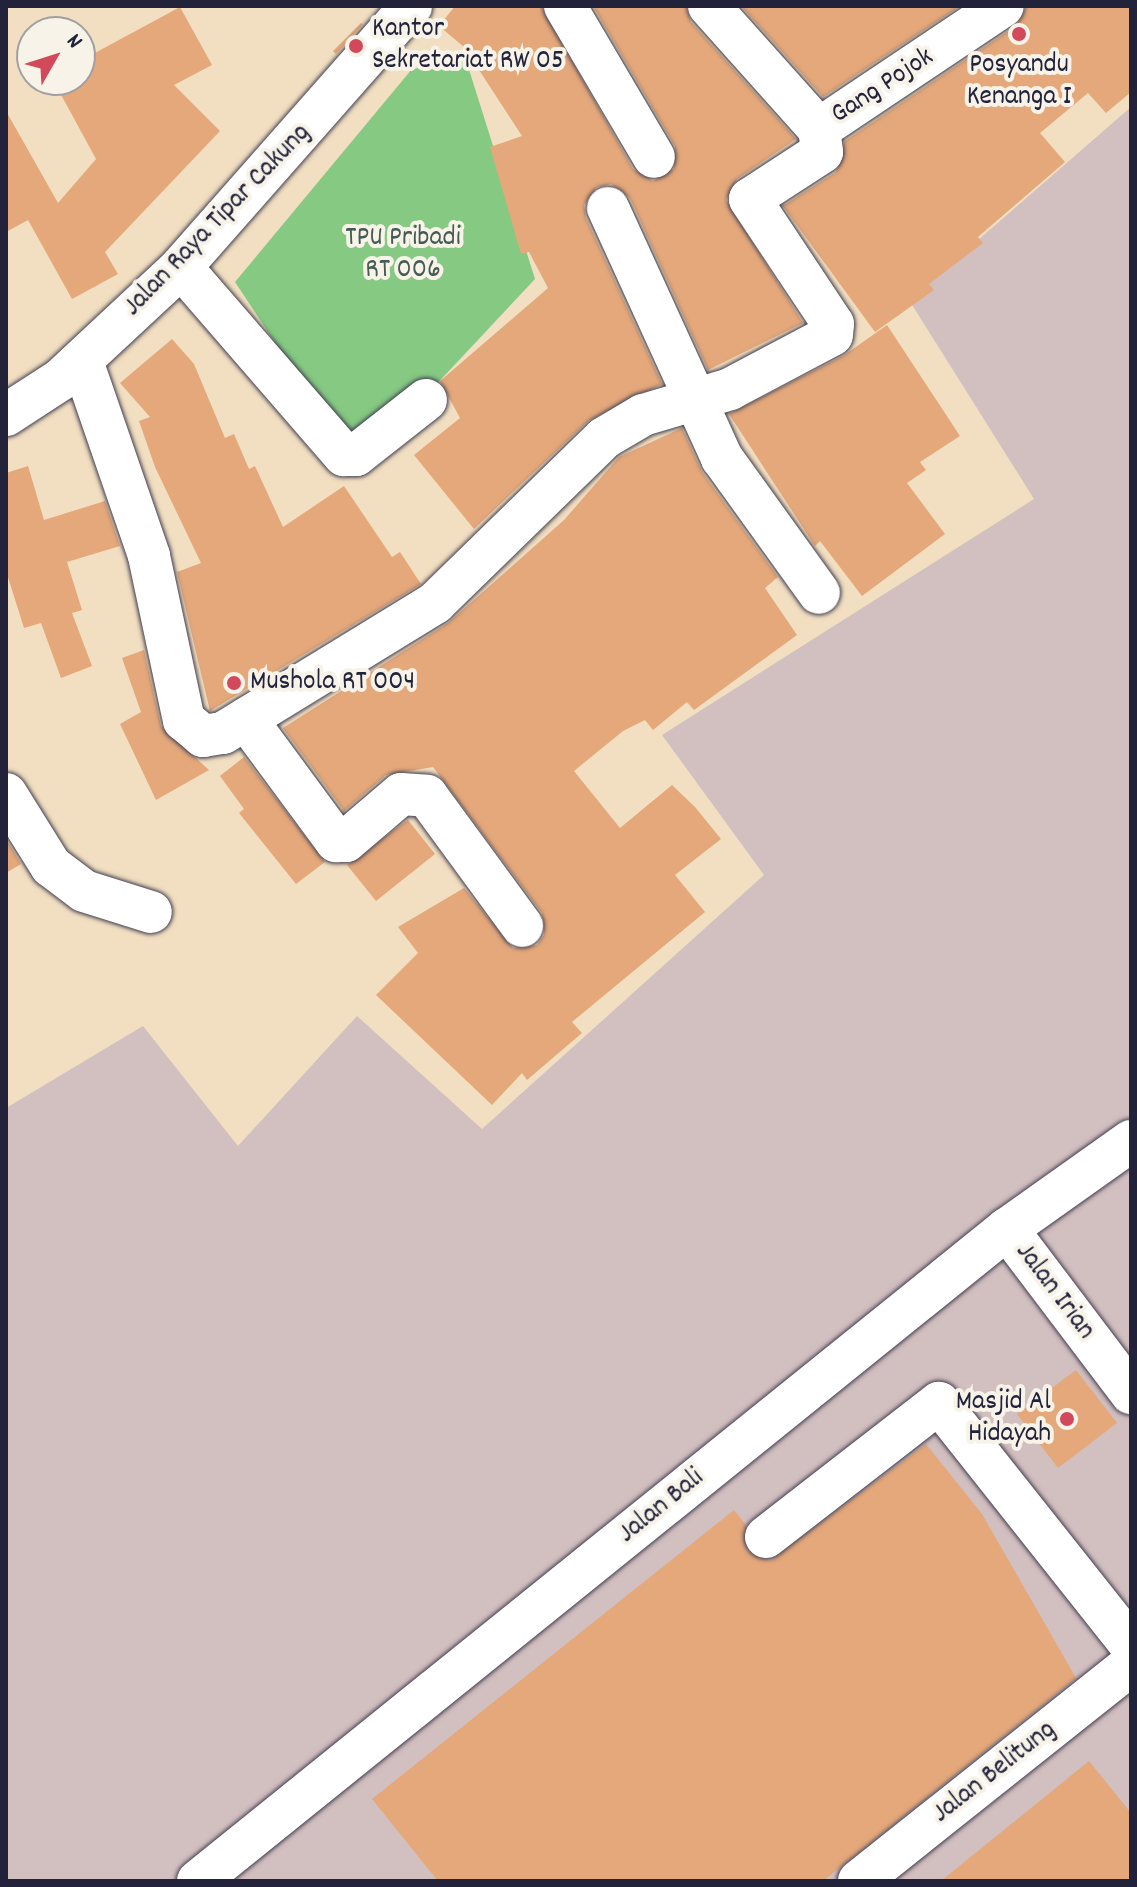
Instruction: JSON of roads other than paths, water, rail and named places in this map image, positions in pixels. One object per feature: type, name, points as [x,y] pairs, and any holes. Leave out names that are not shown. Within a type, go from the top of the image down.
[{"type":"street","name":"Jalan Raya Tipar Cakung","points":[[6,415],[82,361],[181,267],[411,6]]},
{"type":"street","points":[[565,6],[654,157]]},
{"type":"street","name":"Gang Pojok","points":[[710,6],[819,129],[982,12]]},
{"type":"street","points":[[82,361],[149,556],[184,720],[203,736],[246,719],[435,603],[604,438],[643,415],[730,389],[832,335],[833,324],[750,199],[822,152],[819,129]]},
{"type":"street","points":[[608,208],[690,400],[722,458],[819,593]]},
{"type":"street","points":[[181,267],[344,455],[356,455],[426,400]]},
{"type":"street","points":[[246,719],[336,841],[346,841],[401,794],[427,796],[522,926]]},
{"type":"street","points":[[6,794],[51,866],[84,891],[151,912]]},
{"type":"street","name":"Jalan Bali","points":[[198,1881],[1007,1229],[1131,1141]]},
{"type":"street","name":"Jalan Irian","points":[[1007,1229],[1131,1393]]},
{"type":"street","points":[[766,1537],[939,1403],[1131,1645]]},
{"type":"street","name":"Jalan Belitung","points":[[859,1881],[1131,1665]]},
{"type":"place","name":"Posyandu Kenanga I","points":[[1019,34]]},
{"type":"place","name":"Kantor Sekretariat RW 05","points":[[356,46]]},
{"type":"place","name":"Mushola RT 004","points":[[234,683]]},
{"type":"place","name":"Masjid Al Hidayah","points":[[1067,1419]]},
{"type":"park label","name":"TPU Pribadi RT 006","points":[[403,255]]}]
